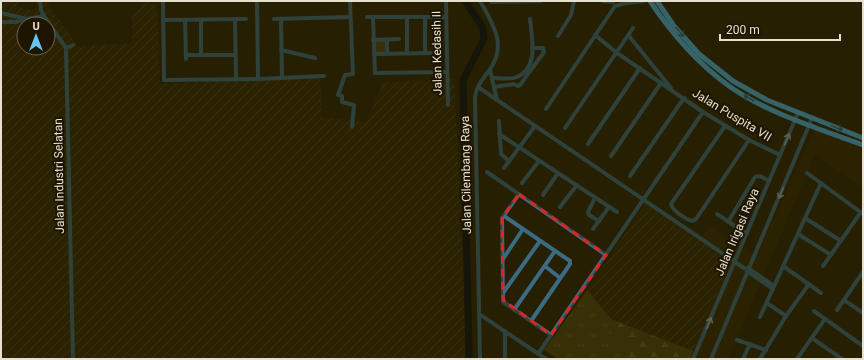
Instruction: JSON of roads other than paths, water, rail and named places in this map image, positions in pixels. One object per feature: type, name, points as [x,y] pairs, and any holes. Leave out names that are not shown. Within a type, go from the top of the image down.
[{"type":"main road","points":[[650,1],[667,27],[695,58],[729,86],[762,105],[784,115],[863,145]]},
{"type":"main road","points":[[657,1],[674,26],[699,54],[733,81],[766,100],[863,138]]},
{"type":"main road","points":[[784,115],[788,109]]},
{"type":"street","points":[[40,1],[41,10],[44,16]]},
{"type":"street","points":[[163,1],[164,80],[258,79],[324,76]]},
{"type":"street","points":[[257,1],[258,79]]},
{"type":"street","points":[[350,1],[353,74],[345,75],[338,95],[342,96],[342,102],[354,105],[352,126]]},
{"type":"street","name":"Jalan Kedasih II","points":[[446,1],[448,105]]},
{"type":"street","name":"Jalan Cilembang Raya","points":[[480,1],[494,26],[498,40],[498,53],[490,70],[476,91],[475,105],[480,359]]},
{"type":"street","points":[[491,2],[541,1]]},
{"type":"street","points":[[558,36],[571,15],[574,1]]},
{"type":"street","points":[[603,1],[614,3],[644,1]]},
{"type":"street","points":[[546,109],[595,35],[614,3]]},
{"type":"street","points":[[1,13],[16,16]]},
{"type":"street","points":[[367,17],[446,16]]},
{"type":"street","points":[[274,19],[350,17]]},
{"type":"street","points":[[373,17],[375,73],[447,72]]},
{"type":"street","points":[[407,17],[407,53]]},
{"type":"street","points":[[424,17],[425,53]]},
{"type":"street","points":[[235,19],[236,79]]},
{"type":"street","points":[[163,20],[246,19]]},
{"type":"street","points":[[281,19],[282,78]]},
{"type":"street","points":[[492,78],[514,78],[522,73],[532,61],[530,19]]},
{"type":"street","points":[[185,20],[186,57],[201,55],[235,55]]},
{"type":"street","points":[[200,20],[201,55]]},
{"type":"street","points":[[1,22],[16,22]]},
{"type":"street","points":[[565,128],[634,28]]},
{"type":"street","points":[[56,33],[66,48],[73,45]]},
{"type":"street","name":"Jalan Puspita VII","points":[[595,35],[617,53],[703,112],[749,140],[780,155]]},
{"type":"street","name":"Jalan Puspita VII","points":[[629,36],[673,91]]},
{"type":"street","points":[[373,40],[399,40]]},
{"type":"street","points":[[387,40],[387,53]]},
{"type":"street","name":"Jalan Industri Selatan","points":[[66,48],[73,359]]},
{"type":"street","points":[[494,87],[514,84],[518,86],[520,85],[544,52],[541,48],[532,48]]},
{"type":"street","points":[[281,50],[315,58]]},
{"type":"street","points":[[374,54],[436,53]]},
{"type":"street","points":[[588,144],[640,68]]},
{"type":"street","points":[[490,70],[497,100]]},
{"type":"street","points":[[514,78],[514,84]]},
{"type":"street","points":[[611,156],[661,83]]},
{"type":"street","points":[[478,87],[774,288]]},
{"type":"street","points":[[630,176],[684,98]]},
{"type":"street","points":[[538,354],[703,112]]},
{"type":"street","name":"Jalan Irigasi Raya","points":[[693,359],[798,113]]},
{"type":"street","name":"Jalan Irigasi Raya","points":[[711,359],[812,118]]},
{"type":"street","points":[[499,121],[501,154],[509,161]]},
{"type":"street","points":[[504,168],[535,126]]},
{"type":"street","points":[[725,126],[671,204],[671,206],[688,220],[692,221],[696,219],[749,140]]},
{"type":"street","points":[[500,134],[617,212]]},
{"type":"street","points":[[522,183],[539,161]]},
{"type":"street","points":[[486,172],[606,255]]},
{"type":"street","points":[[543,195],[558,173]]},
{"type":"street","points":[[807,173],[862,213],[823,266]]},
{"type":"street","points":[[728,222],[755,177],[760,176],[769,181]]},
{"type":"street","points":[[760,318],[821,183]]},
{"type":"street","points":[[560,207],[577,186]]},
{"type":"street","points":[[519,194],[502,218],[503,302],[551,335]]},
{"type":"street","points":[[595,198],[588,212],[589,215],[599,221]]},
{"type":"street","points":[[593,229],[609,207]]},
{"type":"street","points":[[717,214],[747,234]]},
{"type":"street","points":[[504,216],[570,261],[570,264],[531,321]]},
{"type":"street","points":[[805,218],[841,241]]},
{"type":"street","points":[[503,259],[523,229]]},
{"type":"street","points":[[798,234],[831,255]]},
{"type":"street","points":[[503,293],[540,241]]},
{"type":"street","points":[[514,310],[555,251]]},
{"type":"street","points":[[545,266],[560,278]]},
{"type":"street","points":[[783,266],[821,293]]},
{"type":"street","points":[[837,310],[863,272]]},
{"type":"street","points":[[760,359],[786,316],[809,284]]},
{"type":"street","points":[[844,300],[863,313]]},
{"type":"street","points":[[767,303],[786,316]]},
{"type":"street","points":[[814,311],[863,346]]},
{"type":"street","points":[[479,314],[546,359]]},
{"type":"street","points":[[800,358],[825,319]]},
{"type":"street","points":[[505,331],[506,359]]},
{"type":"street","points":[[812,338],[842,359]]},
{"type":"street","points":[[737,340],[766,350]]},
{"type":"street","points":[[743,359],[750,344]]},
{"type":"waterway","points":[[465,1],[483,28],[484,39],[463,80],[469,359]]}]
